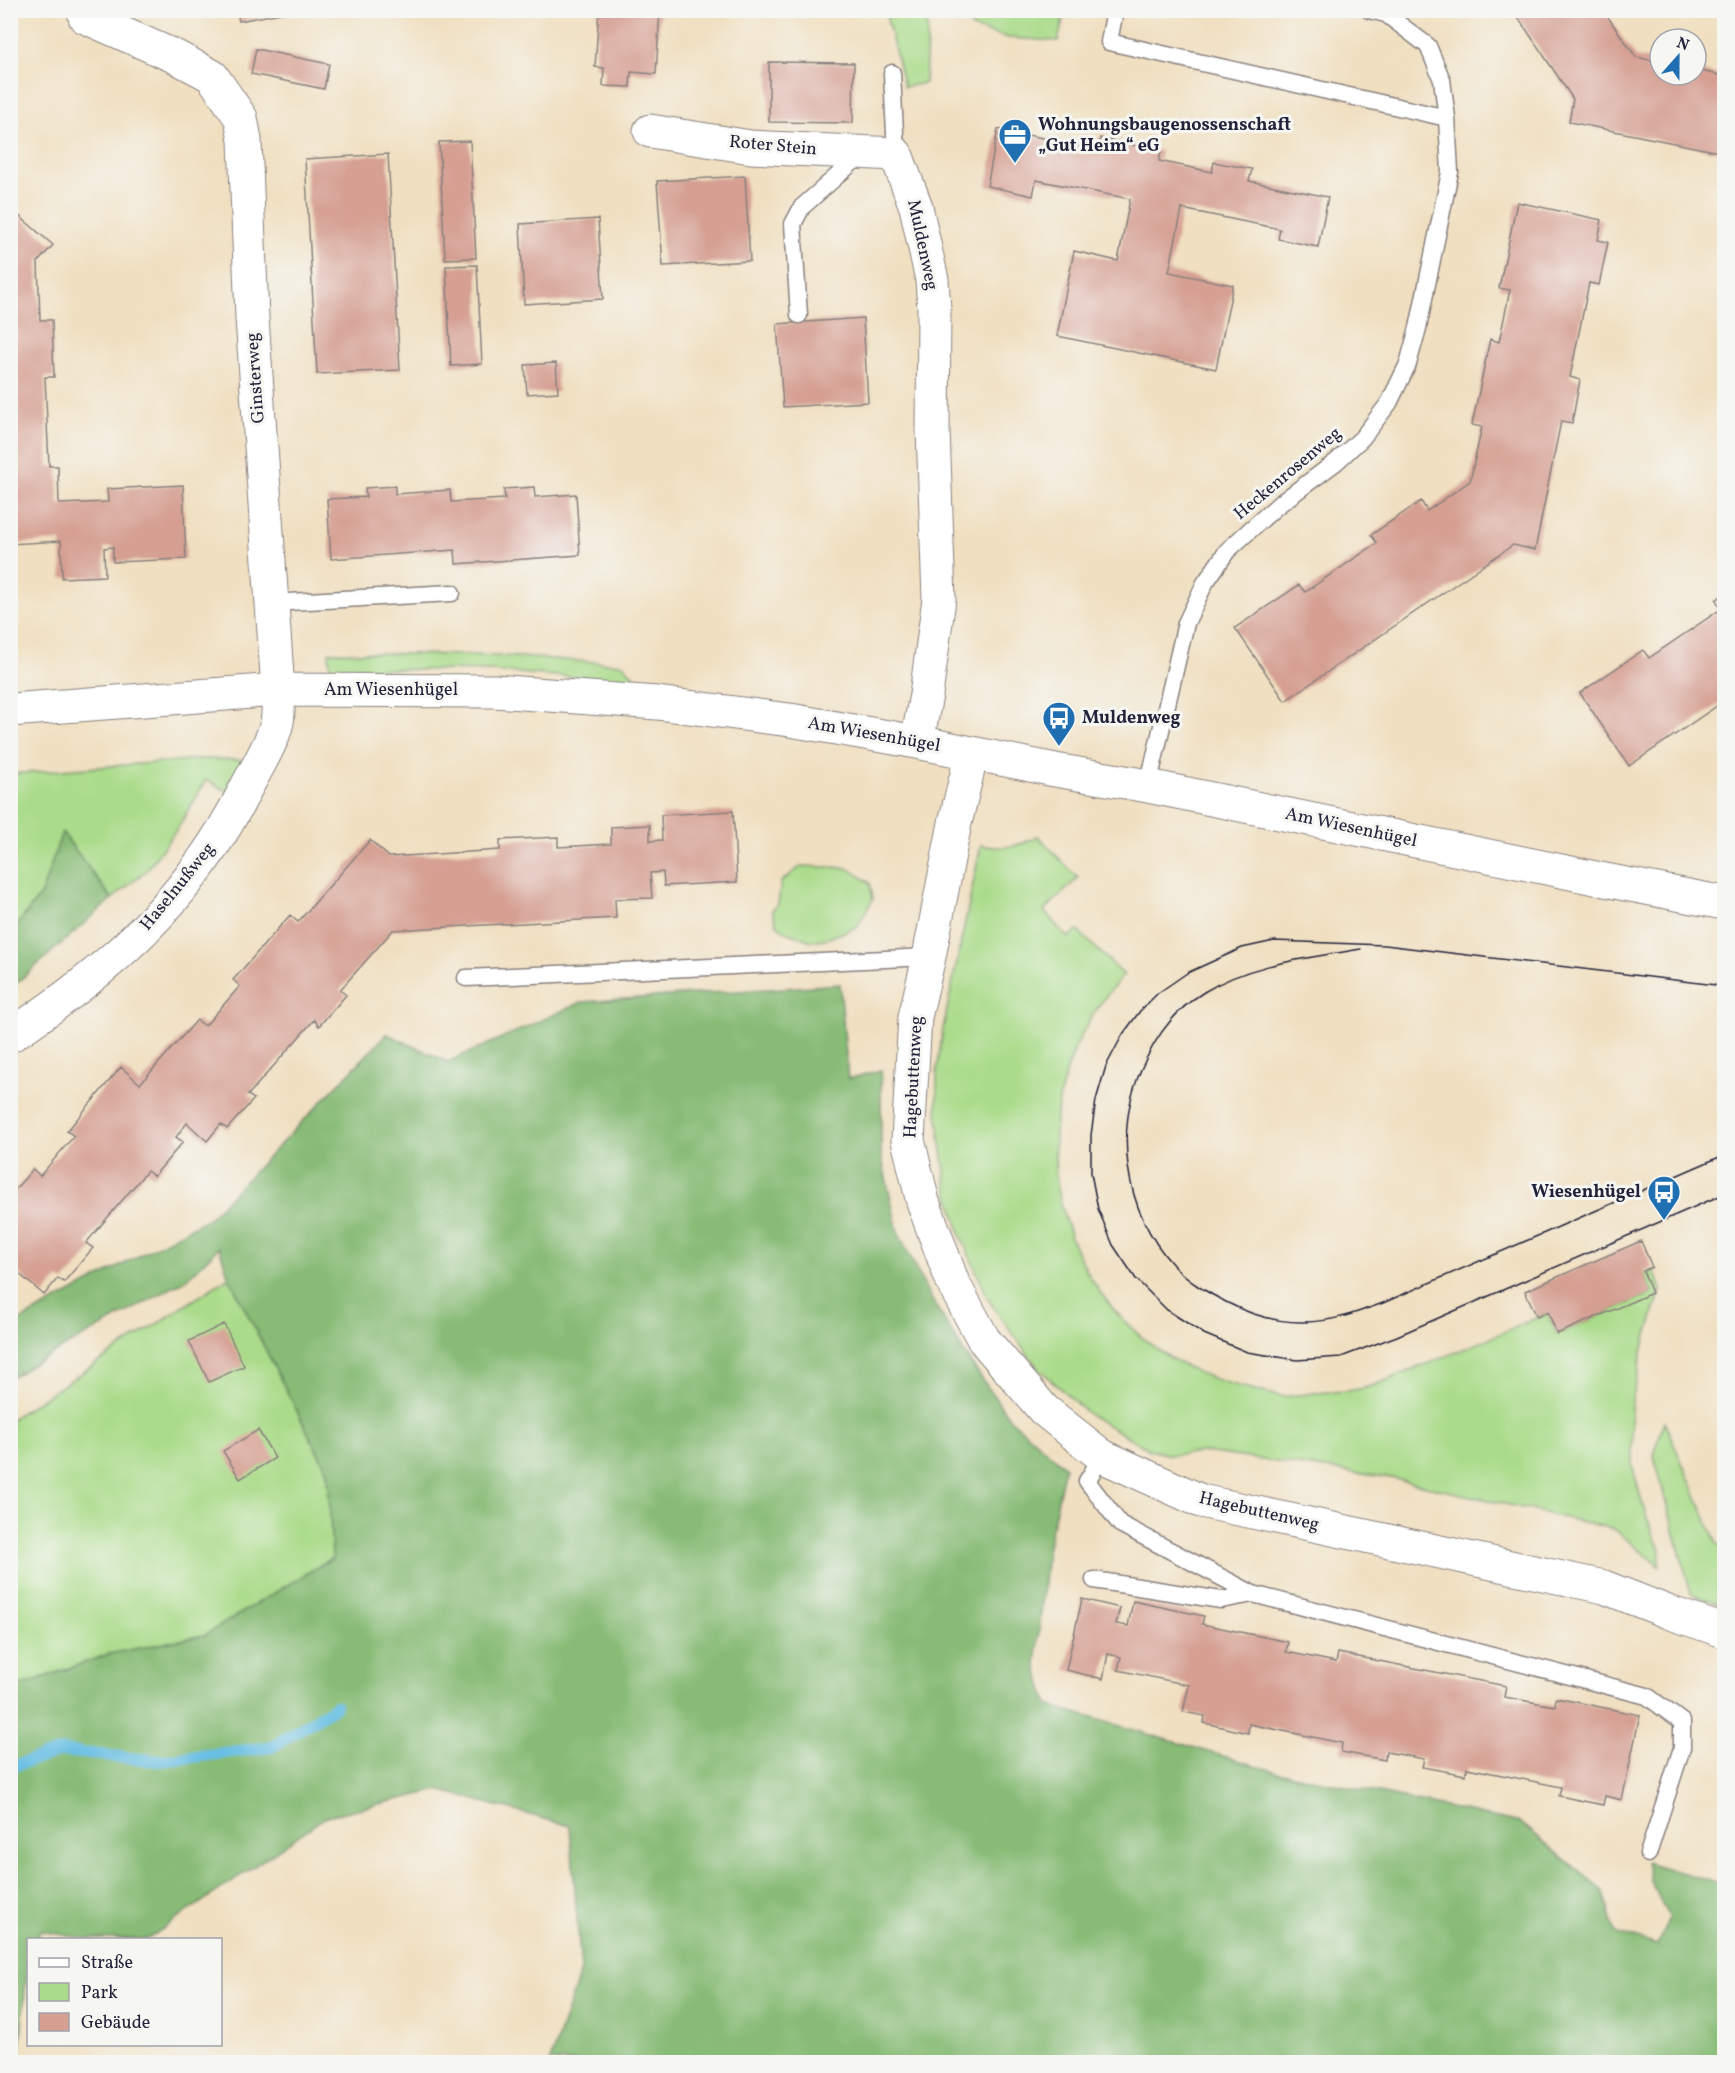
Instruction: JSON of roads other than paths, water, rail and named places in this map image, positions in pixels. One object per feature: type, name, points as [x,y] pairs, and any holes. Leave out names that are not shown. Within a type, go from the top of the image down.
[{"type":"street","name":"Ginsterweg","points":[[81,12],[212,76],[241,118],[245,140],[252,318],[278,690]]},
{"type":"street","name":"Roter Stein","points":[[650,131],[751,147],[896,154]]},
{"type":"street","name":"Muldenweg","points":[[896,154],[916,207],[933,280],[933,430],[939,598],[926,695],[917,741]]},
{"type":"street","name":"Am Wiesenhügel","points":[[10,710],[278,690],[494,691],[657,703],[917,741],[1725,903]]},
{"type":"street","name":"Haselnußweg","points":[[10,1036],[58,1004],[109,963],[156,919],[202,864],[235,811],[265,751],[277,722],[278,690]]},
{"type":"street","name":"Hagebuttenweg","points":[[972,753],[955,823],[930,957],[915,1017],[908,1140],[923,1202],[953,1282],[984,1340],[1044,1410],[1102,1456],[1201,1501],[1604,1587],[1725,1631]]},
{"type":"lane","points":[[1115,10],[1109,42],[1447,118]]},
{"type":"lane","name":"Heckenrosenweg","points":[[1148,786],[1186,623],[1205,583],[1227,551],[1278,505],[1336,462],[1362,438],[1389,403],[1408,364],[1418,328],[1450,172],[1447,118],[1442,80],[1428,46],[1386,15],[1369,10]]},
{"type":"lane","name":"Muldenweg","points":[[892,73],[896,154]]},
{"type":"lane","points":[[799,315],[793,224],[802,207],[863,153]]},
{"type":"lane","points":[[271,603],[452,593]]},
{"type":"lane","points":[[465,978],[930,957]]},
{"type":"lane","points":[[1102,1456],[1087,1481],[1120,1524],[1253,1594],[1647,1696],[1682,1722],[1682,1748],[1648,1854]]},
{"type":"lane","points":[[1094,1580],[1221,1600],[1253,1594]]},
{"type":"waterway","points":[[10,1767],[62,1751],[159,1761],[272,1747],[336,1706]]},
{"type":"tram line","points":[[1724,986],[1385,945],[1274,941],[1242,948],[1187,973],[1158,993],[1140,1011],[1123,1034],[1106,1066],[1096,1100],[1091,1135],[1091,1173],[1098,1209],[1113,1245],[1136,1279],[1167,1310],[1204,1334],[1247,1352],[1297,1360],[1341,1357],[1397,1336],[1724,1194]]},
{"type":"tram line","points":[[1361,949],[1261,968],[1241,974],[1204,992],[1178,1013],[1163,1030],[1146,1059],[1135,1085],[1126,1139],[1128,1167],[1143,1219],[1157,1244],[1179,1272],[1226,1302],[1281,1321],[1311,1322],[1342,1317],[1383,1303],[1724,1155]]},
{"type":"place","name":"Wohnungsbaugenossenschaft „Gut Heim“ eG","points":[[1015,164]]},
{"type":"place","name":"Muldenweg","points":[[1059,747]]},
{"type":"place","name":"Wiesenhügel","points":[[1664,1221]]}]
